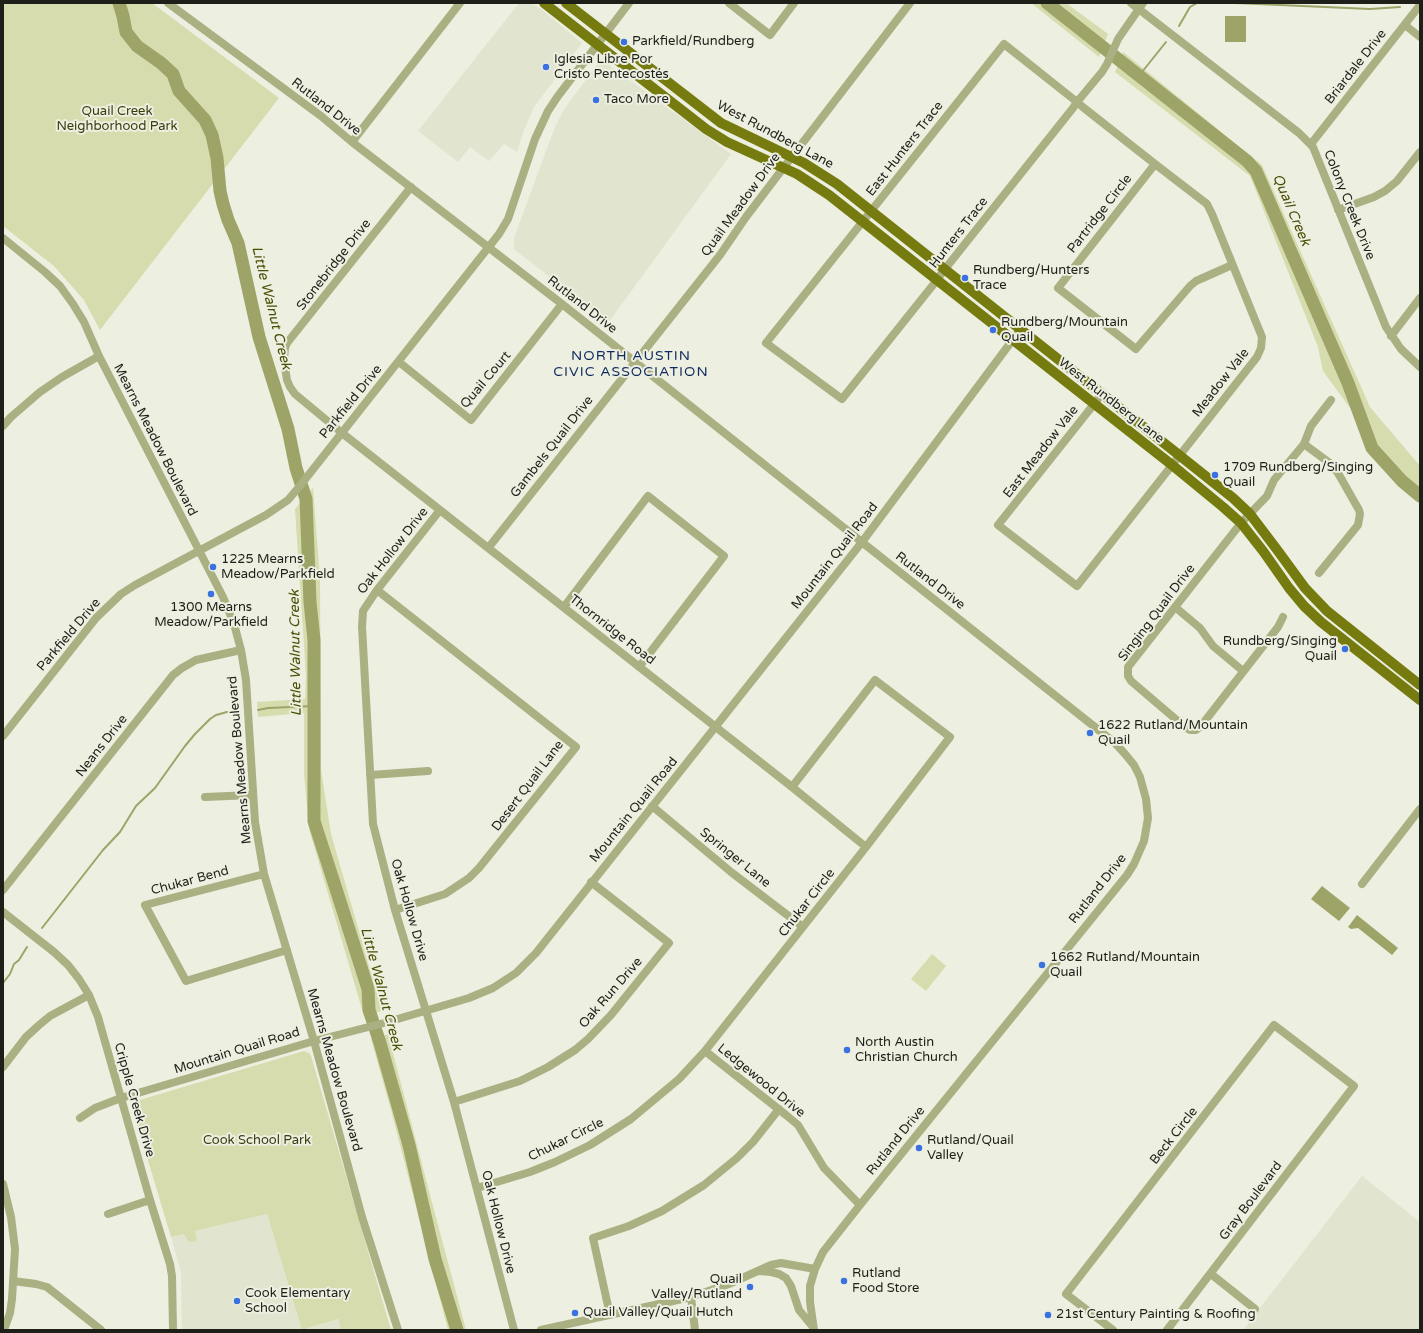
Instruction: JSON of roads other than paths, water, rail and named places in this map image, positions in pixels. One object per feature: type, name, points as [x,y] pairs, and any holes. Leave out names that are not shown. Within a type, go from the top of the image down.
[{"type":"main road","name":"West Rundberg Lane","points":[[544,3],[697,122],[727,142],[784,167],[829,195],[1172,465],[1241,523],[1304,606],[1321,622],[1420,700]]},
{"type":"main road","name":"West Rundberg Lane","points":[[566,3],[721,123],[817,170],[837,184],[1233,498],[1250,514],[1305,588],[1326,610],[1420,684]]},
{"type":"main road","points":[[697,122],[704,111]]},
{"type":"main road","points":[[1336,634],[1343,624]]},
{"type":"street","name":"Rutland Drive","points":[[168,3],[321,116],[352,142],[562,304],[1115,743],[1126,754],[1140,777],[1146,799],[1148,818],[1144,841],[1140,853],[1127,875],[823,1252],[815,1269],[810,1286],[810,1302],[814,1329]]},
{"type":"street","points":[[352,142],[460,3]]},
{"type":"street","name":"Parkfield Drive","points":[[3,736],[96,618],[121,594],[135,585],[266,515],[288,500],[399,362],[499,234],[508,219],[542,123],[558,96],[629,3]]},
{"type":"street","points":[[730,3],[770,35],[794,3]]},
{"type":"street","name":"Quail Meadow Drive","points":[[635,363],[720,255],[791,157],[910,3]]},
{"type":"street","name":"Colony Creek Drive","points":[[1131,3],[1141,6],[1311,144],[1320,162],[1381,316],[1391,336],[1401,349],[1420,367]]},
{"type":"street","name":"Briardale Drive","points":[[1311,144],[1420,5]]},
{"type":"street","name":"Hunters Trace","points":[[766,343],[842,399],[1107,64],[1118,39],[1141,6]]},
{"type":"street","points":[[1405,25],[1420,37]]},
{"type":"street","name":"East Hunters Trace","points":[[766,343],[1004,44],[1078,102]]},
{"type":"street","name":"Meadow Vale","points":[[998,525],[1077,586],[1257,357],[1261,348],[1261,334],[1207,204],[1078,102]]},
{"type":"street","points":[[1338,210],[1374,197],[1385,191],[1397,181],[1420,152]]},
{"type":"street","name":"Partridge Circle","points":[[1155,164],[1058,288],[1136,349],[1190,286],[1196,281],[1232,265]]},
{"type":"street","name":"Stonebridge Drive","points":[[342,433],[295,394],[290,388],[287,380],[284,360],[285,348],[287,343],[411,187]]},
{"type":"street","name":"Mearns Meadow Boulevard","points":[[3,238],[60,286],[84,322],[99,356],[230,613],[241,650],[246,680],[254,822],[264,874],[314,1041],[362,1217],[398,1330]]},
{"type":"street","points":[[1391,336],[1420,298]]},
{"type":"street","name":"Quail Court","points":[[399,362],[472,420],[562,304]]},
{"type":"street","name":"Mountain Quail Road","points":[[80,1118],[95,1108],[122,1098],[314,1041],[360,1030],[481,994],[516,972],[536,953],[862,542],[1020,330]]},
{"type":"street","points":[[3,426],[11,417],[40,392],[62,377],[99,356]]},
{"type":"street","name":"Gambels Quail Drive","points":[[489,547],[635,363]]},
{"type":"street","name":"East Meadow Vale","points":[[998,525],[1102,394]]},
{"type":"street","name":"Singing Quail Drive","points":[[1283,618],[1278,627],[1201,726],[1194,730],[1186,728],[1131,681],[1127,674],[1128,667],[1241,523],[1267,496],[1274,480],[1304,444],[1311,426],[1331,400]]},
{"type":"street","name":"Thornridge Road","points":[[342,433],[489,547],[792,787],[866,848]]},
{"type":"street","points":[[1304,444],[1331,464],[1338,473],[1360,514],[1358,525],[1319,573]]},
{"type":"street","points":[[564,607],[648,496],[724,556],[639,667]]},
{"type":"street","name":"Oak Hollow Drive","points":[[440,510],[377,590],[363,611],[362,622],[373,824],[395,910],[454,1102],[478,1188],[514,1330]]},
{"type":"street","name":"Desert Quail Lane","points":[[377,590],[576,747],[484,862],[469,878],[445,894],[395,910]]},
{"type":"street","points":[[1175,607],[1200,628],[1212,646],[1243,671]]},
{"type":"street","name":"Neans Drive","points":[[3,890],[173,675],[196,660],[241,650]]},
{"type":"street","name":"Chukar Circle","points":[[478,1188],[530,1172],[590,1145],[631,1119],[657,1099],[679,1079],[705,1051],[866,848],[950,737],[875,680],[792,787]]},
{"type":"street","points":[[370,775],[428,771]]},
{"type":"street","points":[[205,797],[252,795]]},
{"type":"street","name":"Springer Lane","points":[[652,806],[731,872],[803,927]]},
{"type":"street","points":[[1362,884],[1420,809]]},
{"type":"street","name":"Chukar Bend","points":[[264,874],[145,905],[186,981],[287,950]]},
{"type":"street","name":"Oak Run Drive","points":[[454,1102],[520,1081],[548,1067],[575,1050],[611,1016],[669,943],[591,882]]},
{"type":"street","name":"Cripple Creek Drive","points":[[3,912],[54,952],[68,965],[89,995],[98,1017],[150,1200],[170,1264],[172,1276],[173,1330]]},
{"type":"street","points":[[3,1067],[26,1037],[38,1026],[61,1009],[89,995]]},
{"type":"street","name":"Beck Circle","points":[[1113,1330],[1066,1294],[1274,1025],[1354,1086]]},
{"type":"street","name":"Ledgewood Drive","points":[[705,1051],[798,1125],[824,1168],[860,1205]]},
{"type":"street","name":"Gray Boulevard","points":[[1167,1330],[1354,1086]]},
{"type":"street","points":[[610,1315],[594,1238],[629,1226],[662,1211],[704,1185],[753,1142],[779,1109]]},
{"type":"street","points":[[3,1184],[8,1199],[15,1249],[14,1281],[10,1313],[4,1330]]},
{"type":"street","points":[[108,1214],[150,1200]]},
{"type":"street","points":[[541,1330],[691,1297],[729,1284],[771,1265],[780,1263],[815,1269]]},
{"type":"street","points":[[756,1271],[771,1272],[786,1278],[791,1286],[799,1310],[814,1329]]},
{"type":"street","points":[[1211,1274],[1255,1309]]},
{"type":"street","points":[[14,1281],[47,1287],[102,1330]]},
{"type":"street","points":[[691,1297],[695,1330]]},
{"type":"waterway","name":"Little Walnut Creek","points":[[119,3],[126,32],[137,46],[161,63],[173,74],[179,91],[205,120],[212,135],[217,158],[220,191],[223,204],[238,243],[259,337],[288,429],[296,468],[306,499],[310,602],[314,640],[314,821],[368,989],[369,1010],[409,1145],[435,1259],[457,1330]]},
{"type":"waterway","name":"Quail Creek","points":[[1047,3],[1247,161],[1256,171],[1348,383],[1372,448],[1402,481],[1420,496]]},
{"type":"waterway","points":[[1179,26],[1190,7],[1197,3],[1218,3]]},
{"type":"waterway","points":[[1235,3],[1370,9],[1400,7]]},
{"type":"waterway","points":[[1137,74],[1142,72],[1166,42]]},
{"type":"waterway","points":[[258,710],[268,708],[314,706]]},
{"type":"waterway","points":[[42,928],[103,850],[120,832],[136,806],[155,788],[195,734],[216,715],[227,712],[238,712]]},
{"type":"waterway","points":[[3,983],[10,974],[14,964],[19,960],[27,947]]},
{"type":"place","name":"Parkfield/Rundberg","points":[[624,42]]},
{"type":"place","name":"Iglesia Libre Por Cristo Pentecostés","points":[[546,67]]},
{"type":"place","name":"Taco More","points":[[596,100]]},
{"type":"place","name":"Rundberg/Hunters Trace","points":[[965,278]]},
{"type":"place","name":"Rundberg/Mountain Quail","points":[[993,330]]},
{"type":"place","name":"1709 Rundberg/Singing Quail","points":[[1215,475]]},
{"type":"place","name":"1225 Mearns Meadow/Parkfield","points":[[213,567]]},
{"type":"place","name":"1300 Mearns Meadow/Parkfield","points":[[211,594]]},
{"type":"place","name":"Rundberg/Singing Quail","points":[[1345,649]]},
{"type":"place","name":"1622 Rutland/Mountain Quail","points":[[1090,733]]},
{"type":"place","name":"1662 Rutland/Mountain Quail","points":[[1042,965]]},
{"type":"place","name":"North Austin Christian Church","points":[[847,1050]]},
{"type":"place","name":"Rutland/Quail Valley","points":[[919,1148]]},
{"type":"place","name":"Rutland Food Store","points":[[844,1281]]},
{"type":"place","name":"Quail Valley/Rutland","points":[[750,1287]]},
{"type":"place","name":"Cook Elementary School","points":[[237,1301]]},
{"type":"place","name":"Quail Valley/Quail Hutch","points":[[575,1313]]},
{"type":"place","name":"21st Century Painting & Roofing","points":[[1048,1315]]},
{"type":"district","name":"NORTH AUSTIN CIVIC ASSOCIATION","points":[[631,364]]},
{"type":"park label","name":"Quail Creek Neighborhood Park","points":[[117,120]]},
{"type":"park label","name":"Cook School Park","points":[[257,1141]]}]
